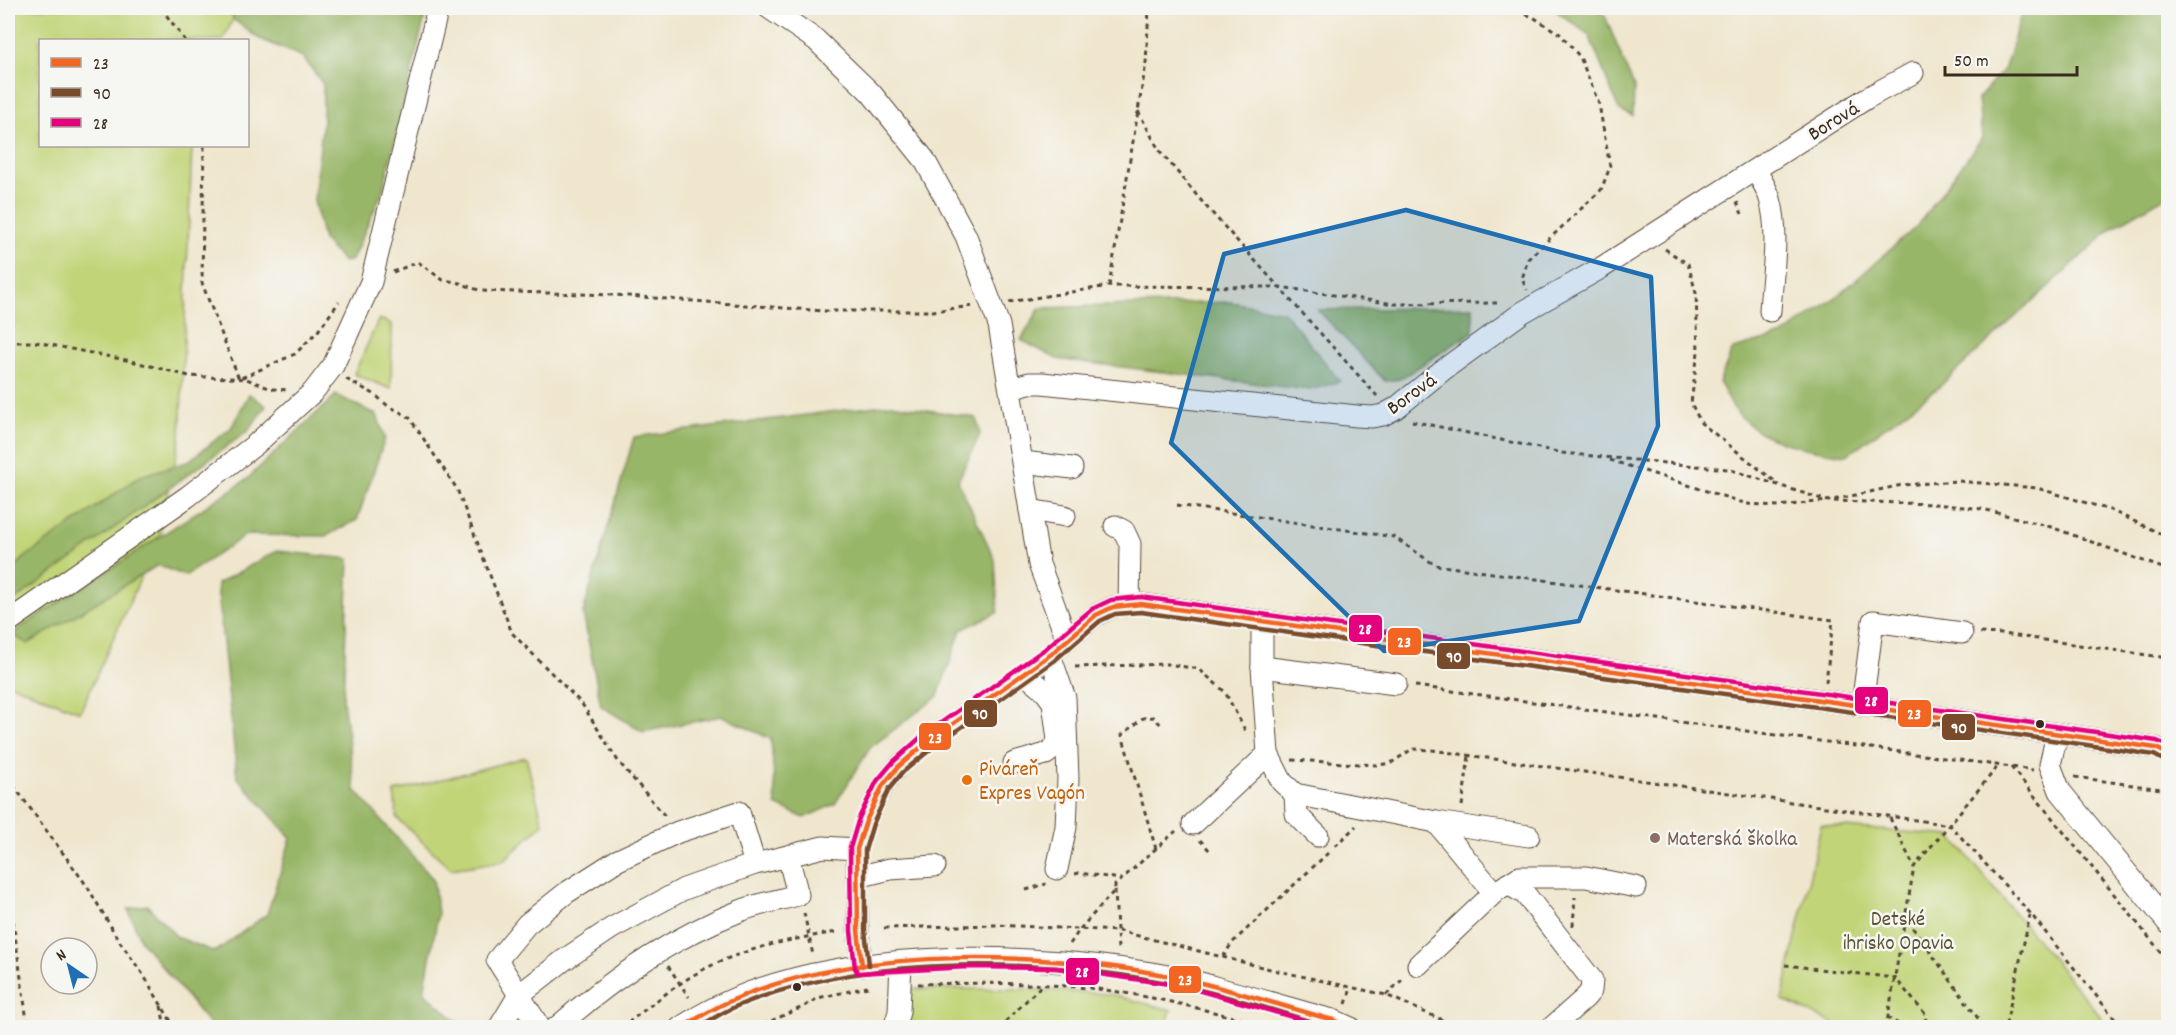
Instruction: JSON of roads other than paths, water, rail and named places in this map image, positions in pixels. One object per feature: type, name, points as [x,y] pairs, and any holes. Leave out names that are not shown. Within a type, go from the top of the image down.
[{"type":"street","points":[[8,622],[187,496],[256,444],[313,392],[333,366],[371,282],[438,8]]},
{"type":"street","points":[[769,8],[816,40],[871,93],[924,159],[966,236],[999,325],[1039,564],[1067,640]]},
{"type":"street","name":"Borová","points":[[1011,388],[1029,383],[1042,383],[1357,416],[1381,406],[1396,408],[1443,370],[1539,303],[1601,268],[1867,98],[1913,73]]},
{"type":"street","points":[[1755,170],[1766,189],[1775,230],[1770,312]]},
{"type":"street","points":[[1023,462],[1072,468]]},
{"type":"street","points":[[1030,510],[1065,516]]},
{"type":"street","points":[[1115,526],[1124,531],[1130,544],[1129,605]]},
{"type":"street","points":[[862,966],[858,930],[857,849],[866,821],[883,785],[898,767],[926,743],[1024,674],[1052,661],[1067,640],[1096,615],[1113,607],[1141,604],[2156,748],[2169,754]]},
{"type":"street","points":[[1862,706],[1873,621],[1962,633]]},
{"type":"street","points":[[1262,622],[1262,667],[1275,757],[1282,782],[1295,794],[1436,822],[1529,836]]},
{"type":"street","points":[[1052,661],[1065,698],[1068,780],[1066,827],[1057,869]]},
{"type":"street","points":[[1262,667],[1396,684]]},
{"type":"street","points":[[1014,763],[1046,754],[1055,747],[1058,740],[1053,702],[1044,690],[1024,674]]},
{"type":"street","points":[[2057,734],[2050,765],[2060,791],[2169,923]]},
{"type":"street","points":[[1193,824],[1275,757]]},
{"type":"street","points":[[1295,794],[1296,813],[1318,836]]},
{"type":"street","points":[[540,1028],[497,960],[527,924],[566,893],[616,861],[678,832],[739,812],[754,864]]},
{"type":"street","points":[[1436,822],[1501,889],[1526,894],[1592,980],[1591,991],[1551,1028]]},
{"type":"street","points":[[499,1028],[519,995],[564,960],[612,928],[684,889],[754,864],[823,847],[857,849]]},
{"type":"street","points":[[556,1028],[581,1006],[639,965],[691,934],[740,911],[798,895],[788,856]]},
{"type":"street","points":[[857,877],[890,869],[935,866]]},
{"type":"street","points":[[1418,965],[1501,889],[1519,878],[1586,877],[1636,887]]},
{"type":"street","points":[[680,1028],[738,996],[784,981],[862,966],[968,959],[1058,961],[1185,979],[1333,1020],[1351,1028]]},
{"type":"street","points":[[894,1028],[899,1012],[901,962]]},
{"type":"place","name":"Piváreň Expres Vagón","points":[[967,780]]},
{"type":"place","name":"Materská školka","points":[[1655,838]]},
{"type":"park label","name":"Detské ihrisko Opavia","points":[[1898,930]]}]
